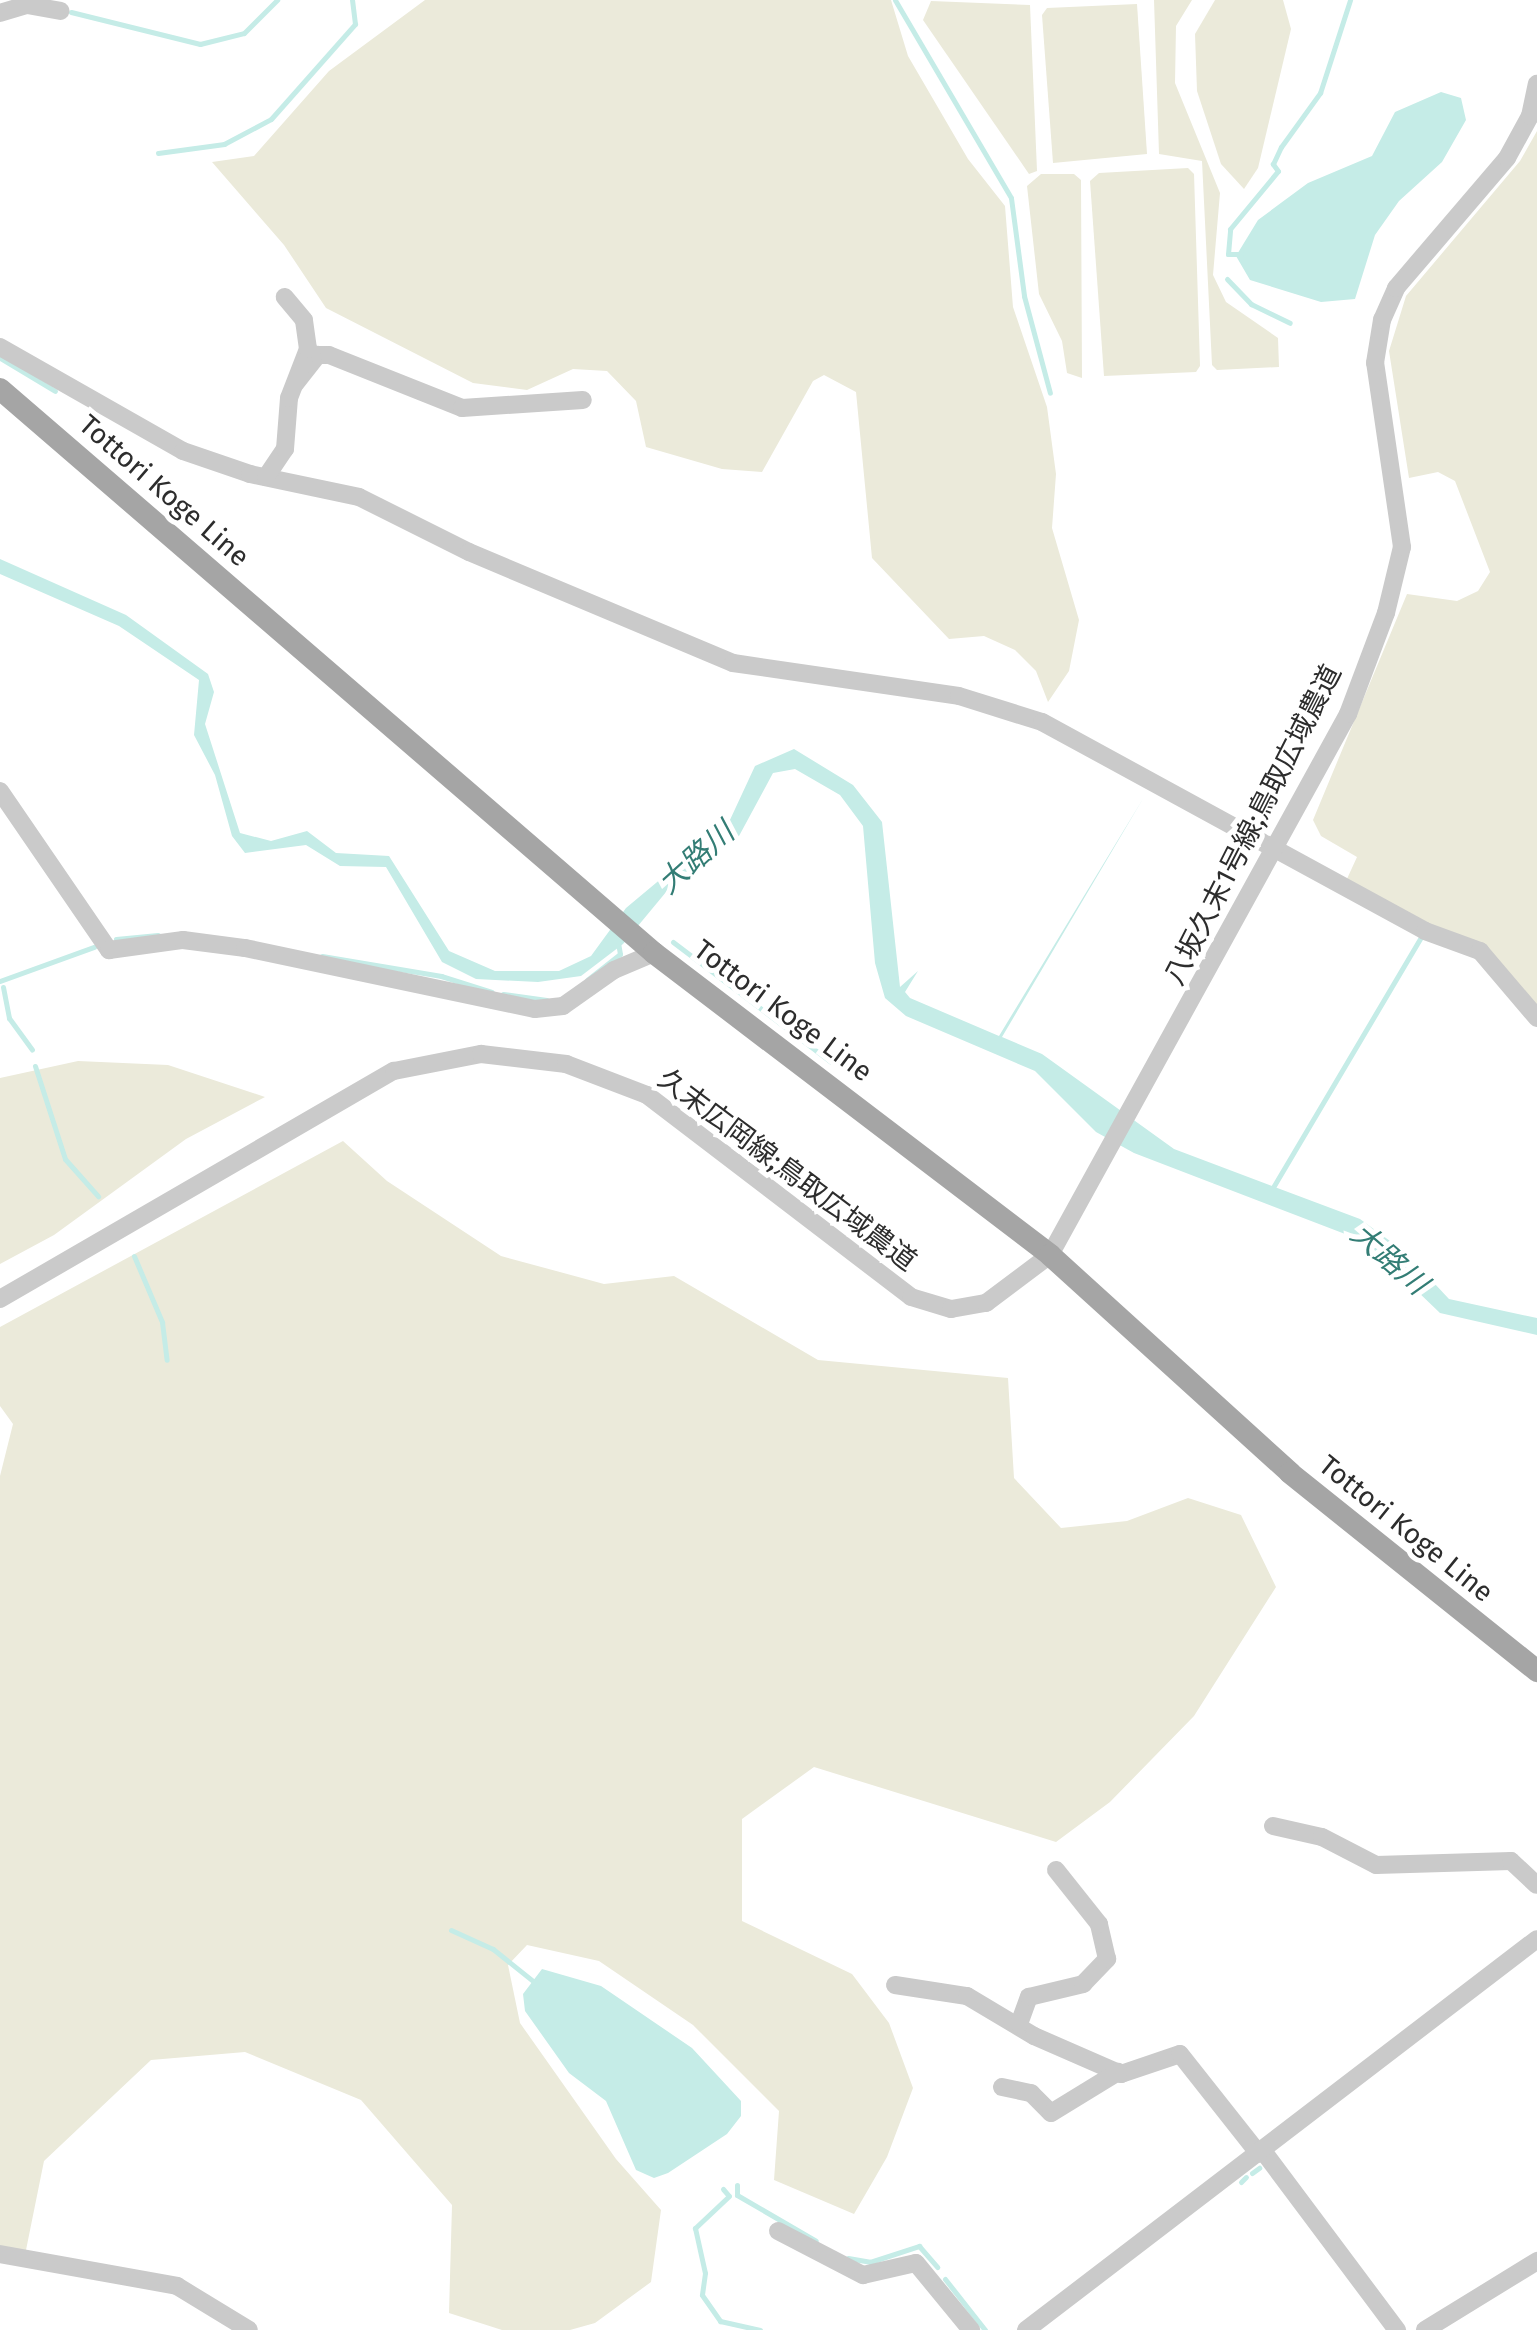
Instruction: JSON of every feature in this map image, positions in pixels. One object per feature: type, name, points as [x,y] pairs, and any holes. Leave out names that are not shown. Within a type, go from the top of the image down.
[{"type":"main road","name":"Tottori Koge Line","points":[[0,389],[654,953],[1050,1255],[1290,1473],[1537,1671]]},
{"type":"street","points":[[0,13],[27,4],[60,12]]},
{"type":"street","name":"八坂久末1号線;鳥取広域農道","points":[[1050,1255],[1278,848],[1348,714],[1386,613],[1402,546],[1374,363],[1388,301],[1508,158],[1530,116],[1537,84]]},
{"type":"street","points":[[266,477],[285,449],[295,384],[310,334],[285,297]]},
{"type":"street","points":[[0,347],[182,451],[266,477],[358,496],[468,552],[732,662],[1013,710],[1278,848],[1425,931],[1480,951],[1537,1018]]},
{"type":"street","points":[[295,384],[318,355],[329,355],[462,408],[582,400]]},
{"type":"street","points":[[0,791],[108,950],[184,940],[230,946],[534,1009],[563,1006],[614,970],[654,953]]},
{"type":"street","name":"久末広岡線;鳥取広域農道","points":[[0,1299],[394,1071],[482,1054],[566,1064],[647,1095],[911,1297],[952,1309],[986,1303],[1050,1255]]},
{"type":"street","points":[[1273,1826],[1322,1837],[1376,1865],[1510,1862],[1537,1885]]},
{"type":"street","points":[[1019,2024],[1030,1997],[1076,1988],[1106,1959],[1098,1924],[1056,1870]]},
{"type":"street","points":[[1026,2330],[1537,1939]]},
{"type":"street","points":[[895,1985],[967,1996],[1118,2072],[1135,2074],[1180,2054],[1188,2058],[1397,2330]]},
{"type":"street","points":[[1002,2087],[1031,2093],[1051,2112],[1118,2072]]},
{"type":"street","points":[[778,2231],[864,2275],[916,2263],[972,2330]]},
{"type":"street","points":[[0,2254],[176,2286],[249,2330]]},
{"type":"street","points":[[1425,2330],[1537,2261]]},
{"type":"shaded area","points":[[425,0],[891,0],[908,56],[968,159],[1005,206],[1013,307],[1047,407],[1056,474],[1052,528],[1079,620],[1069,671],[1048,702],[1036,671],[1015,650],[984,636],[949,639],[872,558],[856,392],[824,375],[813,381],[762,472],[722,469],[646,447],[636,401],[607,371],[573,369],[527,390],[473,383],[326,308],[284,245],[212,162],[254,156],[329,71]]},
{"type":"shaded area","points":[[1154,0],[1192,0],[1176,26],[1175,83],[1220,193],[1213,275],[1226,302],[1278,338],[1279,367],[1217,370],[1212,365],[1202,161],[1159,154]]},
{"type":"shaded area","points":[[1215,0],[1283,0],[1291,29],[1258,168],[1244,189],[1221,164],[1197,91],[1195,34]]},
{"type":"shaded area","points":[[931,1],[1030,5],[1037,171],[1029,174],[923,20]]},
{"type":"shaded area","points":[[1137,4],[1147,154],[1053,163],[1042,15],[1047,8]]},
{"type":"shaded area","points":[[1537,131],[1537,1011],[1505,969],[1346,881],[1357,857],[1321,836],[1313,820],[1407,594],[1457,601],[1478,591],[1490,572],[1455,481],[1438,472],[1409,478],[1389,351],[1406,296],[1520,161]]},
{"type":"shaded area","points":[[1188,168],[1194,174],[1200,366],[1196,372],[1104,376],[1090,181],[1099,173]]},
{"type":"shaded area","points":[[1041,174],[1074,174],[1081,180],[1082,378],[1067,373],[1062,341],[1039,294],[1027,186]]},
{"type":"shaded area","points":[[78,1061],[168,1065],[265,1097],[186,1139],[54,1235],[0,1264],[0,1078]]},
{"type":"shaded area","points":[[343,1141],[387,1181],[501,1256],[604,1284],[674,1276],[818,1360],[1008,1378],[1014,1478],[1061,1528],[1127,1521],[1188,1498],[1241,1515],[1276,1587],[1194,1716],[1110,1802],[1056,1842],[814,1767],[742,1819],[742,1921],[852,1974],[889,2023],[913,2088],[887,2157],[854,2214],[774,2180],[779,2111],[693,2025],[599,1961],[527,1945],[508,1965],[520,2023],[616,2159],[661,2210],[651,2282],[595,2323],[570,2330],[502,2330],[449,2313],[452,2205],[361,2100],[245,2052],[151,2060],[44,2161],[25,2255],[0,2249],[0,1476],[13,1424],[0,1406],[0,1327]]},
{"type":"water","points":[[1441,92],[1461,98],[1466,120],[1442,162],[1399,201],[1375,235],[1355,299],[1321,302],[1250,280],[1236,256],[1258,220],[1308,183],[1372,156],[1395,112]]},
{"type":"water","name":"大路川","points":[[0,559],[126,615],[208,674],[214,692],[205,724],[240,833],[271,841],[307,831],[336,853],[389,856],[449,951],[495,971],[559,971],[591,956],[626,908],[729,822],[755,766],[794,749],[853,785],[882,822],[900,987],[918,971],[905,992],[910,998],[999,1036],[1144,797],[1002,1037],[1042,1054],[1174,1149],[1360,1219],[1405,1252],[1449,1299],[1537,1318],[1537,1335],[1440,1313],[1366,1242],[1134,1153],[1096,1132],[1035,1071],[906,1016],[885,998],[875,963],[863,826],[840,795],[795,769],[773,773],[739,836],[676,880],[623,944],[581,976],[538,982],[476,979],[442,962],[386,867],[340,866],[306,845],[245,853],[232,836],[215,775],[194,735],[199,680],[119,626],[0,574]]},
{"type":"water","points":[[542,1969],[601,1986],[692,2048],[741,2101],[741,2116],[727,2134],[668,2173],[654,2178],[636,2170],[606,2101],[569,2073],[525,2011],[523,1994]]},
{"type":"waterway","points":[[71,12],[200,44],[244,33],[277,0]]},
{"type":"waterway","points":[[158,153],[224,144],[271,119],[355,24],[352,0]]},
{"type":"waterway","points":[[895,0],[1011,198],[1024,296],[1050,393]]},
{"type":"waterway","points":[[1241,254],[1228,254],[1230,229],[1278,171],[1273,164],[1281,147],[1320,93],[1350,0]]},
{"type":"waterway","points":[[1227,279],[1251,304],[1290,323]]},
{"type":"waterway","points":[[0,358],[55,391]]},
{"type":"waterway","points":[[116,939],[158,935]]},
{"type":"waterway","points":[[1272,1189],[1420,939]]},
{"type":"waterway","points":[[673,942],[831,1062]]},
{"type":"waterway","points":[[587,980],[620,954],[618,943]]},
{"type":"waterway","points":[[0,981],[94,947]]},
{"type":"waterway","points":[[322,956],[441,976],[492,992]]},
{"type":"waterway","points":[[3,987],[9,1018],[32,1050]]},
{"type":"waterway","points":[[503,994],[547,1000]]},
{"type":"waterway","points":[[35,1066],[65,1159],[98,1196]]},
{"type":"waterway","points":[[134,1256],[162,1322],[167,1360]]},
{"type":"waterway","points":[[451,1930],[493,1949],[533,1981]]},
{"type":"waterway","points":[[1252,2173],[1259,2168]]},
{"type":"waterway","points":[[1241,2182],[1246,2177]]},
{"type":"waterway","points":[[737,2185],[737,2195],[816,2241]]},
{"type":"waterway","points":[[723,2189],[729,2196],[695,2228],[705,2273],[702,2295],[720,2321],[760,2330]]},
{"type":"waterway","points":[[848,2258],[870,2262],[919,2246],[937,2267]]},
{"type":"waterway","points":[[945,2279],[985,2330]]}]
